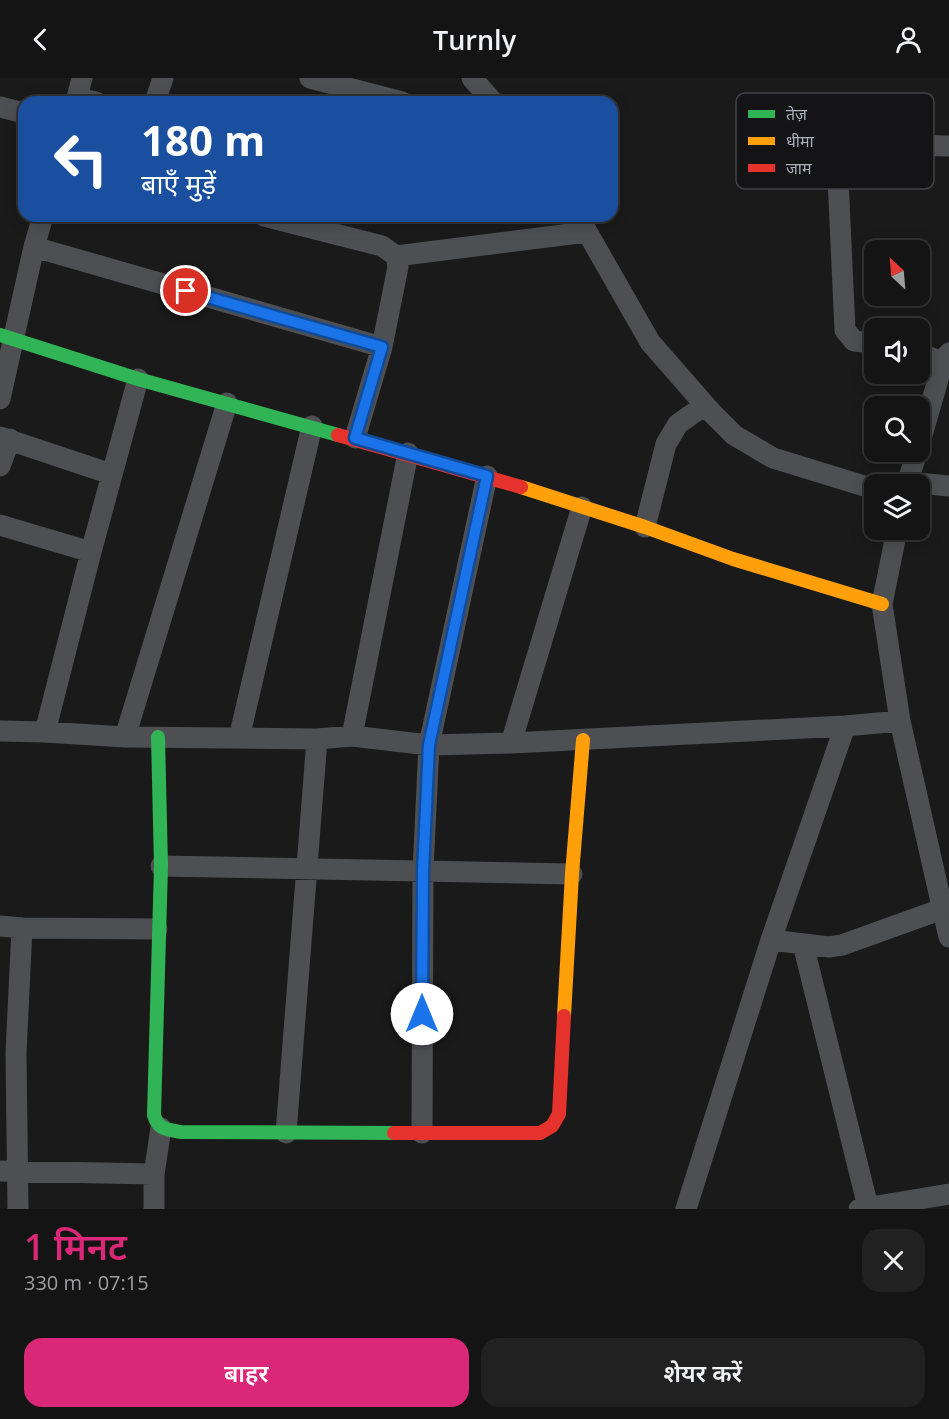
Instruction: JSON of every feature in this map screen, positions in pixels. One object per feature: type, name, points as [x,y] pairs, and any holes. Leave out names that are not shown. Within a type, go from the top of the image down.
[{"type":"street","points":[[157,96],[163,78]]},
{"type":"street","points":[[310,78],[379,96]]},
{"type":"street","points":[[472,78],[488,96]]},
{"type":"street","points":[[0,107],[18,112]]},
{"type":"street","points":[[934,146],[949,146]]},
{"type":"street","points":[[838,189],[845,330],[854,341],[864,342]]},
{"type":"street","points":[[0,399],[6,337],[41,222]]},
{"type":"street","points":[[288,222],[382,246],[396,256],[398,267],[382,347],[355,438]]},
{"type":"street","points":[[396,256],[583,224],[650,342],[734,435],[773,458],[864,486]]},
{"type":"street","points":[[34,247],[382,347]]},
{"type":"street","points":[[6,337],[138,379],[487,476],[645,527],[733,559],[882,604]]},
{"type":"street","points":[[930,354],[947,353],[930,409]]},
{"type":"street","points":[[45,732],[111,474],[138,379]]},
{"type":"street","points":[[125,737],[227,403]]},
{"type":"street","points":[[645,527],[668,438],[678,424],[705,405]]},
{"type":"street","points":[[239,738],[312,426]]},
{"type":"street","points":[[0,466],[5,438],[111,474]]},
{"type":"street","points":[[352,736],[408,453]]},
{"type":"street","points":[[422,1133],[423,871],[429,745],[487,476]]},
{"type":"street","points":[[930,485],[949,486]]},
{"type":"street","points":[[511,743],[582,507]]},
{"type":"street","points":[[0,525],[91,552]]},
{"type":"street","points":[[895,540],[882,604],[900,721],[949,938]]},
{"type":"street","points":[[0,732],[125,737],[316,739],[352,736],[429,745],[582,740],[900,721]]},
{"type":"street","points":[[686,1209],[771,940],[845,726]]},
{"type":"street","points":[[154,1209],[154,1174],[161,1128],[154,1115],[161,866],[158,737]]},
{"type":"street","points":[[286,1133],[316,739]]},
{"type":"street","points":[[161,1128],[181,1132],[540,1133],[552,1126],[559,1114],[582,740]]},
{"type":"street","points":[[161,866],[572,874]]},
{"type":"street","points":[[771,940],[829,947],[842,945],[942,909]]},
{"type":"street","points":[[0,926],[158,929]]},
{"type":"street","points":[[18,1209],[9,1171],[8,1052],[22,928]]},
{"type":"street","points":[[803,944],[864,1208],[949,1194]]},
{"type":"street","points":[[9,1171],[154,1174]]},
{"type":"traffic: fast","points":[[0,335],[138,379],[338,435]]},
{"type":"traffic: fast","points":[[158,737],[161,866],[154,1115],[158,1124],[164,1128],[181,1132],[394,1133]]},
{"type":"traffic: slow","points":[[521,487],[645,527],[733,559],[882,604]]},
{"type":"traffic: slow","points":[[564,1016],[583,740]]},
{"type":"traffic: jam","points":[[338,435],[521,487]]},
{"type":"traffic: jam","points":[[394,1133],[540,1133],[552,1126],[559,1114],[564,1016]]},
{"type":"route","points":[[186,291],[382,347],[355,438],[487,476],[429,745],[423,871],[422,1014]]}]
